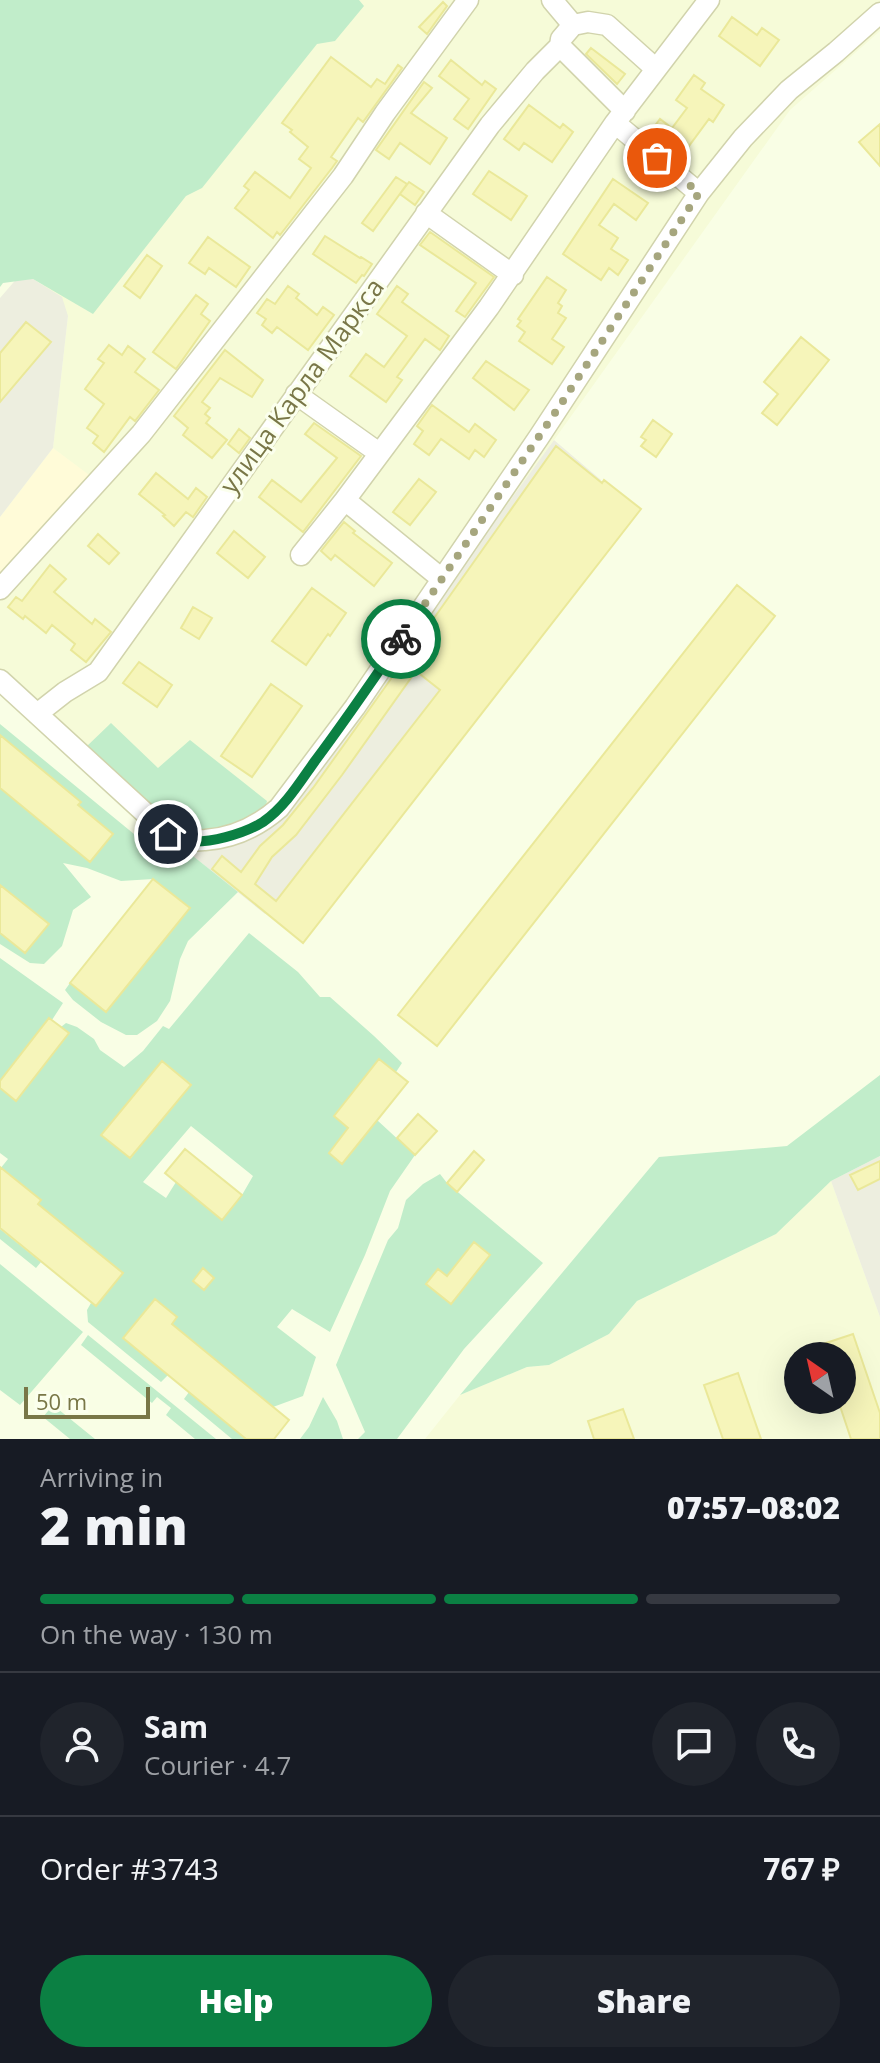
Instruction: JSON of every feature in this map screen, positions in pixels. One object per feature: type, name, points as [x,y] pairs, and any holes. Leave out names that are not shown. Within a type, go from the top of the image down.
[{"type":"street","points":[[0,589],[141,434],[343,176],[468,0]]},
{"type":"street","points":[[552,0],[573,25],[588,22],[607,25],[656,69]]},
{"type":"street","points":[[301,555],[513,275],[620,117],[709,0]]},
{"type":"street","points":[[0,680],[168,834],[186,841],[232,836],[265,820],[279,808],[355,707],[559,407],[699,193],[743,138],[789,90],[836,52],[877,10]]},
{"type":"street","name":"улица Карла Маркса","points":[[37,714],[98,672],[490,125],[560,46],[561,39],[573,25]]},
{"type":"street","points":[[560,46],[620,117],[699,193]]},
{"type":"street","points":[[426,213],[513,275]]},
{"type":"street","points":[[296,394],[379,453]]},
{"type":"street","points":[[345,500],[442,579]]},
{"type":"shaded area","points":[[0,0],[359,0],[364,6],[335,41],[317,44],[202,188],[186,196],[93,314],[33,279],[3,283],[0,287]]},
{"type":"shaded area","points":[[233,0],[880,0],[880,31],[790,110],[272,827],[229,848],[202,844],[170,830],[0,673],[0,599],[104,487],[53,448],[68,316],[43,286]]},
{"type":"shaded area","points":[[19,276],[33,279],[62,297],[68,316],[53,448],[0,517],[0,298]]},
{"type":"shaded area","points":[[554,440],[601,480],[265,914],[193,856],[202,844],[229,848],[272,827]]},
{"type":"shaded area","points":[[53,448],[104,486],[0,599],[0,517]]},
{"type":"shaded area","points":[[111,723],[158,768],[190,740],[267,801],[264,812],[223,832],[195,831],[159,812],[86,747]]},
{"type":"shaded area","points":[[0,724],[162,857],[193,856],[238,892],[188,941],[180,959],[170,1001],[157,1021],[137,1035],[126,1035],[101,1022],[65,990],[70,983],[106,1012],[189,908],[153,879],[121,881],[63,863],[91,897],[73,910],[62,946],[44,964],[30,963],[0,944]]},
{"type":"shaded area","points":[[249,933],[298,972],[320,997],[330,997],[402,1063],[396,1072],[379,1059],[334,1116],[348,1128],[329,1153],[343,1163],[377,1120],[415,1155],[390,1191],[330,1332],[292,1309],[277,1327],[316,1357],[303,1396],[273,1407],[172,1324],[177,1317],[155,1299],[168,1375],[161,1382],[88,1322],[87,1310],[91,1303],[96,1306],[123,1273],[38,1204],[40,1199],[0,1169],[8,1159],[0,1153],[0,1088],[16,1100],[68,1033],[61,1027],[66,1023],[77,1027],[94,1039],[100,1050],[124,1067],[143,1051],[163,1026],[169,1029]],"holes":[[[162,1061],[191,1084],[131,1158],[102,1134]],[[191,1126],[253,1176],[222,1220],[176,1182],[166,1198],[143,1182]]]},
{"type":"shaded area","points":[[0,958],[63,1003],[0,1081]]},
{"type":"shaded area","points":[[880,1075],[880,1156],[831,1181],[776,1234],[637,1301],[609,1334],[549,1365],[527,1367],[460,1395],[659,1157],[787,1146]]},
{"type":"shaded area","points":[[880,1156],[880,1317],[831,1181]]},
{"type":"shaded area","points":[[440,1174],[543,1263],[464,1349],[397,1439],[358,1439],[365,1432],[336,1365],[388,1240],[398,1228],[406,1200]]},
{"type":"shaded area","points":[[831,1181],[880,1317],[880,1439],[425,1439],[460,1395],[527,1367],[549,1365],[609,1334],[637,1301],[776,1234]]},
{"type":"shaded area","points":[[0,1229],[41,1262],[36,1268],[0,1239]]},
{"type":"shaded area","points":[[0,1264],[83,1332],[20,1405],[0,1390]]},
{"type":"shaded area","points":[[88,1335],[216,1439],[195,1439],[166,1415],[171,1408],[157,1397],[152,1403],[81,1345]]},
{"type":"shaded area","points":[[189,1392],[246,1439],[232,1439],[184,1399]]},
{"type":"shaded area","points":[[323,1397],[343,1439],[300,1439],[309,1427]]},
{"type":"shaded area","points":[[53,1405],[95,1439],[70,1439],[43,1417]]},
{"type":"building","points":[[443,2],[447,6],[427,34],[419,27]]},
{"type":"building","points":[[732,17],[757,35],[762,28],[779,40],[760,66],[719,36]]},
{"type":"building","points":[[591,48],[625,74],[617,84],[586,54]]},
{"type":"building","points":[[331,57],[371,87],[377,79],[385,84],[398,65],[402,68],[363,122],[358,118],[331,157],[337,161],[280,235],[277,232],[273,238],[235,208],[249,190],[244,186],[255,172],[290,198],[311,168],[299,159],[308,147],[282,123]]},
{"type":"building","points":[[451,60],[482,85],[485,81],[496,89],[468,129],[454,119],[469,99],[439,76]]},
{"type":"building","points":[[694,75],[705,83],[701,89],[724,105],[713,122],[709,119],[683,154],[651,131],[660,119],[672,128],[687,108],[676,100]]},
{"type":"building","points":[[424,82],[432,88],[411,113],[447,138],[430,164],[400,143],[389,159],[376,150]]},
{"type":"building","points":[[529,105],[560,128],[563,124],[573,132],[552,162],[524,143],[519,150],[504,139]]},
{"type":"building","points":[[880,124],[880,166],[859,142]]},
{"type":"building","points":[[489,171],[527,196],[511,220],[473,194]]},
{"type":"building","points":[[396,177],[407,184],[373,231],[362,223]]},
{"type":"building","points":[[613,179],[648,203],[636,220],[614,204],[599,225],[618,238],[611,249],[628,260],[618,275],[609,268],[601,280],[563,254]]},
{"type":"building","points":[[409,182],[424,192],[415,205],[400,194]]},
{"type":"building","points":[[430,232],[494,277],[465,317],[456,311],[476,283],[420,245]]},
{"type":"building","points":[[325,236],[372,264],[356,283],[313,254]]},
{"type":"building","points":[[208,237],[250,267],[236,287],[209,268],[205,274],[189,263]]},
{"type":"building","points":[[147,255],[162,266],[140,298],[124,286]]},
{"type":"building","points":[[547,277],[566,290],[558,303],[562,306],[558,313],[566,318],[552,339],[564,347],[552,364],[519,341],[525,332],[517,326],[521,321],[518,319]]},
{"type":"building","points":[[288,286],[299,294],[296,298],[317,315],[323,307],[334,315],[308,350],[277,327],[272,333],[262,325],[266,319],[257,313],[267,299],[275,304]]},
{"type":"building","points":[[397,286],[408,294],[402,302],[449,336],[440,350],[425,339],[397,377],[402,380],[386,402],[350,376],[366,354],[384,367],[407,336],[377,314]]},
{"type":"building","points":[[196,295],[208,304],[201,314],[210,321],[176,369],[153,352]]},
{"type":"building","points":[[26,322],[51,342],[0,402],[0,353]]},
{"type":"building","points":[[801,337],[829,360],[777,425],[762,413],[778,394],[764,382]]},
{"type":"building","points":[[109,345],[122,355],[128,346],[145,359],[135,372],[159,390],[135,421],[130,417],[104,452],[93,443],[98,436],[87,428],[104,404],[85,389],[104,363],[98,359]]},
{"type":"building","points":[[225,350],[263,380],[252,397],[220,378],[202,402],[210,408],[205,414],[210,418],[206,423],[227,440],[212,458],[183,435],[188,428],[174,416]]},
{"type":"building","points":[[486,361],[529,390],[514,410],[473,378]]},
{"type":"building","points":[[432,405],[469,432],[475,424],[496,440],[484,457],[475,450],[469,459],[441,439],[429,455],[414,444],[423,431],[417,426]]},
{"type":"building","points":[[653,420],[672,434],[656,457],[641,446],[646,440],[641,437]]},
{"type":"building","points":[[314,423],[361,456],[303,532],[259,497],[272,480],[301,502],[337,458],[305,434]]},
{"type":"building","points":[[239,429],[250,438],[239,453],[228,444]]},
{"type":"building","points":[[556,446],[641,509],[303,943],[212,869],[222,856],[241,872],[260,846],[283,825],[313,788]],"holes":[[[416,671],[440,690],[276,901],[255,884],[272,857],[296,835],[342,775]]]},
{"type":"building","points":[[156,473],[188,499],[196,488],[207,497],[193,517],[186,512],[174,526],[139,494]]},
{"type":"building","points":[[419,479],[436,492],[410,525],[393,512]]},
{"type":"building","points":[[344,522],[355,531],[353,533],[392,563],[374,586],[335,555],[331,560],[321,551]]},
{"type":"building","points":[[234,531],[265,557],[248,578],[217,553]]},
{"type":"building","points":[[98,534],[119,553],[109,564],[88,546]]},
{"type":"building","points":[[50,565],[66,579],[54,592],[92,624],[95,619],[111,632],[86,662],[71,650],[75,644],[52,625],[46,633],[8,607],[16,597],[22,601]]},
{"type":"building","points":[[737,585],[775,616],[437,1046],[398,1015]]},
{"type":"building","points":[[312,588],[346,613],[306,665],[272,641]]},
{"type":"building","points":[[193,607],[212,618],[199,639],[181,628]]},
{"type":"building","points":[[139,662],[172,685],[157,707],[123,683]]},
{"type":"building","points":[[271,684],[302,706],[252,777],[221,756]]},
{"type":"building","points":[[0,735],[81,802],[78,805],[113,834],[90,862],[0,788]]},
{"type":"building","points":[[153,879],[190,908],[106,1012],[70,983]]},
{"type":"building","points":[[0,885],[49,924],[25,953],[0,933]]},
{"type":"building","points":[[49,1018],[69,1033],[16,1101],[0,1088],[0,1081]]},
{"type":"building","points":[[379,1059],[408,1082],[342,1164],[329,1153],[348,1128],[334,1116]]},
{"type":"building","points":[[162,1061],[191,1085],[130,1158],[101,1135]]},
{"type":"building","points":[[418,1114],[437,1131],[415,1155],[397,1138]]},
{"type":"building","points":[[185,1149],[242,1195],[222,1220],[165,1173]]},
{"type":"building","points":[[474,1151],[484,1160],[457,1192],[447,1183]]},
{"type":"building","points":[[880,1161],[880,1179],[858,1190],[850,1175]]},
{"type":"building","points":[[0,1167],[41,1200],[38,1204],[123,1273],[96,1306],[0,1228]]},
{"type":"building","points":[[474,1242],[490,1255],[451,1304],[426,1284],[438,1269],[447,1276]]},
{"type":"building","points":[[203,1268],[214,1278],[204,1290],[193,1281]]},
{"type":"building","points":[[155,1299],[177,1317],[172,1324],[289,1420],[274,1439],[246,1439],[123,1338]]},
{"type":"building","points":[[853,1334],[856,1342],[829,1342]]},
{"type":"building","points":[[856,1343],[880,1413],[880,1439],[851,1439],[843,1414],[856,1414]]},
{"type":"building","points":[[738,1373],[761,1439],[723,1439],[704,1385]]},
{"type":"building","points":[[623,1409],[634,1439],[594,1439],[588,1421]]},
{"type":"way so far","points":[[401,639],[559,407],[699,193],[657,158]]},
{"type":"route","points":[[168,834],[186,841],[232,836],[265,820],[279,808],[304,776],[401,639]]}]
